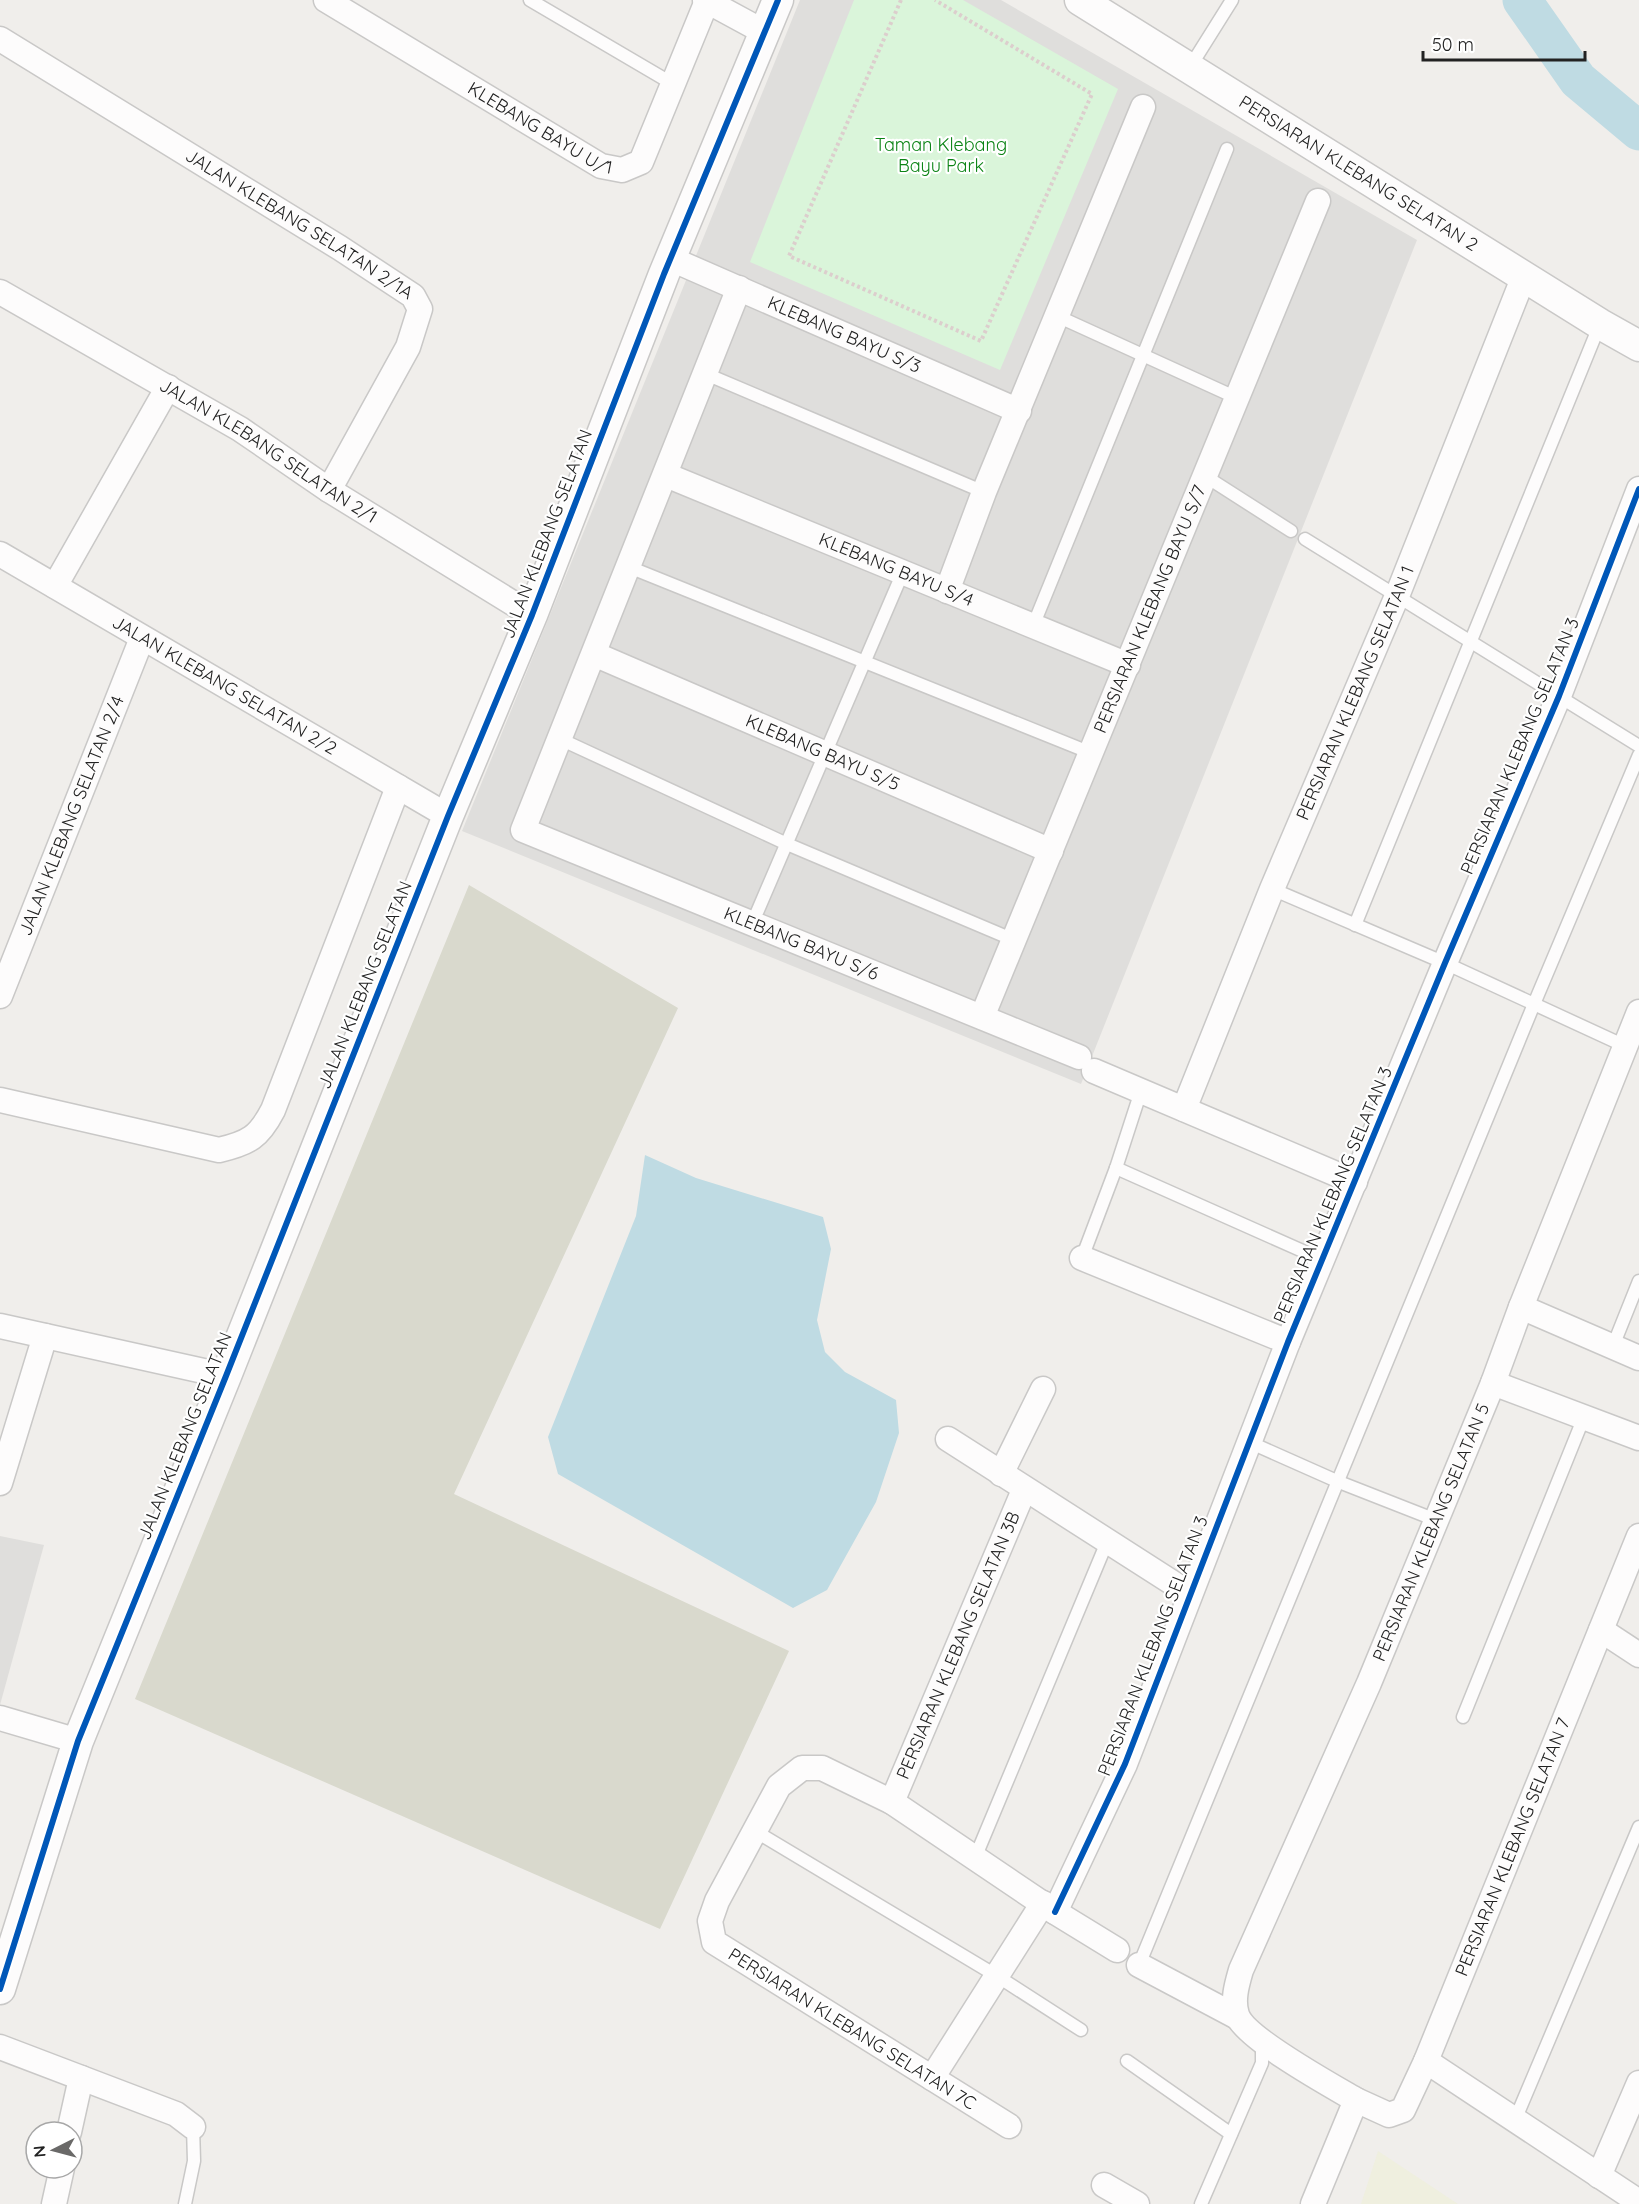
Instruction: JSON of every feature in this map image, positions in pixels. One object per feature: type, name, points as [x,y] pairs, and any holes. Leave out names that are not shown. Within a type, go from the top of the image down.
[{"type":"street","name":"KLEBANG BAYU U/1","points":[[326,0],[601,166],[622,170],[641,162],[706,1]]},
{"type":"street","name":"JALAN KLEBANG SELATAN","points":[[0,1989],[78,1741],[226,1376],[448,816],[532,615],[671,259],[778,0]]},
{"type":"street","name":"PERSIARAN KLEBANG SELATAN 2","points":[[1080,0],[1600,324],[1639,346]]},
{"type":"street","points":[[706,1],[764,32]]},
{"type":"street","name":"JALAN KLEBANG SELATAN 2/1A","points":[[0,39],[340,248],[413,296],[420,309],[408,347],[328,490]]},
{"type":"street","points":[[947,591],[984,492],[1143,107]]},
{"type":"street","name":"PERSIARAN KLEBANG BAYU S/7","points":[[982,1017],[1318,201]]},
{"type":"street","name":"KLEBANG BAYU S/3","points":[[671,259],[1019,411]]},
{"type":"street","name":"PERSIARAN KLEBANG SELATAN 1","points":[[1184,1109],[1272,889],[1397,596],[1524,276]]},
{"type":"street","points":[[560,739],[739,288]]},
{"type":"street","name":"JALAN KLEBANG SELATAN 2/1","points":[[0,292],[240,429],[328,490],[532,615]]},
{"type":"street","points":[[55,586],[168,387]]},
{"type":"street","name":"KLEBANG BAYU S/4","points":[[666,475],[1128,665]]},
{"type":"street","name":"PERSIARAN KLEBANG SELATAN 3","points":[[932,2078],[997,1976],[1049,1908],[1125,1764],[1288,1342],[1445,963],[1559,696],[1639,489]]},
{"type":"street","name":"JALAN KLEBANG SELATAN 2/2","points":[[0,554],[448,816]]},
{"type":"street","name":"JALAN KLEBANG SELATAN 2/4","points":[[0,996],[142,638]]},
{"type":"street","name":"KLEBANG BAYU S/5","points":[[594,654],[1051,851]]},
{"type":"street","name":"KLEBANG BAYU S/6","points":[[560,739],[524,830],[982,1017],[1141,1091],[1356,1182]]},
{"type":"street","points":[[0,1100],[219,1150],[239,1146],[255,1137],[265,1126],[273,1110],[398,787]]},
{"type":"street","name":"PERSIARAN KLEBANG SELATAN 5","points":[[1237,2017],[1235,1993],[1241,1970],[1369,1683],[1493,1383],[1639,1012]]},
{"type":"street","points":[[1082,1257],[1288,1342]]},
{"type":"street","points":[[1521,1307],[1639,1358]]},
{"type":"street","points":[[0,1326],[226,1376]]},
{"type":"street","points":[[0,1483],[45,1336]]},
{"type":"street","points":[[1493,1383],[1639,1437]]},
{"type":"street","points":[[1001,1474],[1043,1389]]},
{"type":"street","points":[[948,1439],[1024,1490],[1190,1594]]},
{"type":"street","name":"PERSIARAN KLEBANG SELATAN 3B","points":[[892,1802],[1024,1490]]},
{"type":"street","name":"PERSIARAN KLEBANG SELATAN 7","points":[[1262,2043],[1356,2100],[1389,2115],[1403,2110],[1426,2061],[1639,1536]]},
{"type":"street","points":[[1601,1630],[1639,1655]]},
{"type":"street","points":[[0,1718],[78,1741]]},
{"type":"street","points":[[755,1831],[779,1786],[802,1768],[822,1768],[892,1802],[1049,1908],[1117,1950]]},
{"type":"street","name":"PERSIARAN KLEBANG SELATAN 7C","points":[[755,1831],[717,1901],[710,1921],[714,1942],[1009,2126]]},
{"type":"street","points":[[1139,1965],[1237,2017],[1262,2043]]},
{"type":"street","points":[[0,2047],[176,2114],[193,2127]]},
{"type":"street","points":[[1426,2061],[1639,2202]]},
{"type":"street","points":[[72,2120],[81,2078]]},
{"type":"street","points":[[1599,2176],[1639,2083]]},
{"type":"street","points":[[1313,2204],[1356,2100]]},
{"type":"street","points":[[54,2204],[59,2180]]},
{"type":"street","points":[[1104,2184],[1137,2204]]},
{"type":"lane","points":[[530,0],[673,84]]},
{"type":"lane","points":[[1190,67],[1232,0]]},
{"type":"lane","points":[[1033,626],[1227,149]]},
{"type":"lane","points":[[1057,316],[1237,398]]},
{"type":"lane","points":[[1355,925],[1600,324]]},
{"type":"lane","points":[[706,374],[984,492]]},
{"type":"lane","points":[[1205,476],[1291,531]]},
{"type":"lane","points":[[1305,539],[1639,746]]},
{"type":"lane","points":[[629,567],[1091,753]]},
{"type":"lane","points":[[752,924],[903,572]]},
{"type":"lane","points":[[560,739],[787,844],[1014,940]]},
{"type":"lane","points":[[1139,1965],[1534,1004],[1639,755]]},
{"type":"lane","points":[[1272,889],[1445,963],[1625,1046]]},
{"type":"lane","points":[[1082,1257],[1116,1168],[1141,1091]]},
{"type":"lane","points":[[1116,1168],[1323,1260]]},
{"type":"lane","points":[[1613,1346],[1639,1281]]},
{"type":"lane","points":[[1463,1717],[1584,1417]]},
{"type":"lane","points":[[1249,1442],[1339,1482],[1436,1520]]},
{"type":"lane","points":[[975,1858],[1107,1542]]},
{"type":"lane","points":[[1515,2120],[1639,1827]]},
{"type":"lane","points":[[755,1831],[997,1976],[1081,2030]]},
{"type":"lane","points":[[1201,2204],[1262,2063],[1262,2043]]},
{"type":"lane","points":[[1127,2061],[1231,2134]]},
{"type":"lane","points":[[185,2204],[194,2161],[193,2127]]},
{"type":"path","points":[[901,0],[789,256],[981,341],[1092,94],[935,0]]},
{"type":"shaded area","points":[[800,0],[1001,0],[1417,240],[1081,1084],[462,831]]},
{"type":"shaded area","points":[[469,885],[678,1008],[454,1494],[789,1651],[660,1929],[135,1699]]},
{"type":"shaded area","points":[[0,1536],[44,1545],[0,1705]]},
{"type":"green space","name":"Taman Klebang Bayu Park","points":[[854,0],[963,0],[1118,89],[1000,370],[750,262]]},
{"type":"green space","points":[[1378,2151],[1458,2204],[1361,2204]]},
{"type":"water","points":[[645,1155],[696,1178],[823,1217],[831,1249],[817,1320],[825,1352],[845,1372],[896,1400],[899,1433],[876,1502],[827,1590],[793,1608],[558,1474],[548,1437],[636,1216]]},
{"type":"waterway","points":[[1522,0],[1578,80],[1639,131]]},
{"type":"cycle path","points":[[0,1989],[78,1741],[226,1376],[448,816],[532,615],[664,274],[778,0]]},
{"type":"cycle path","points":[[1055,1912],[1125,1764],[1288,1342],[1445,963],[1559,696],[1639,489]]}]
